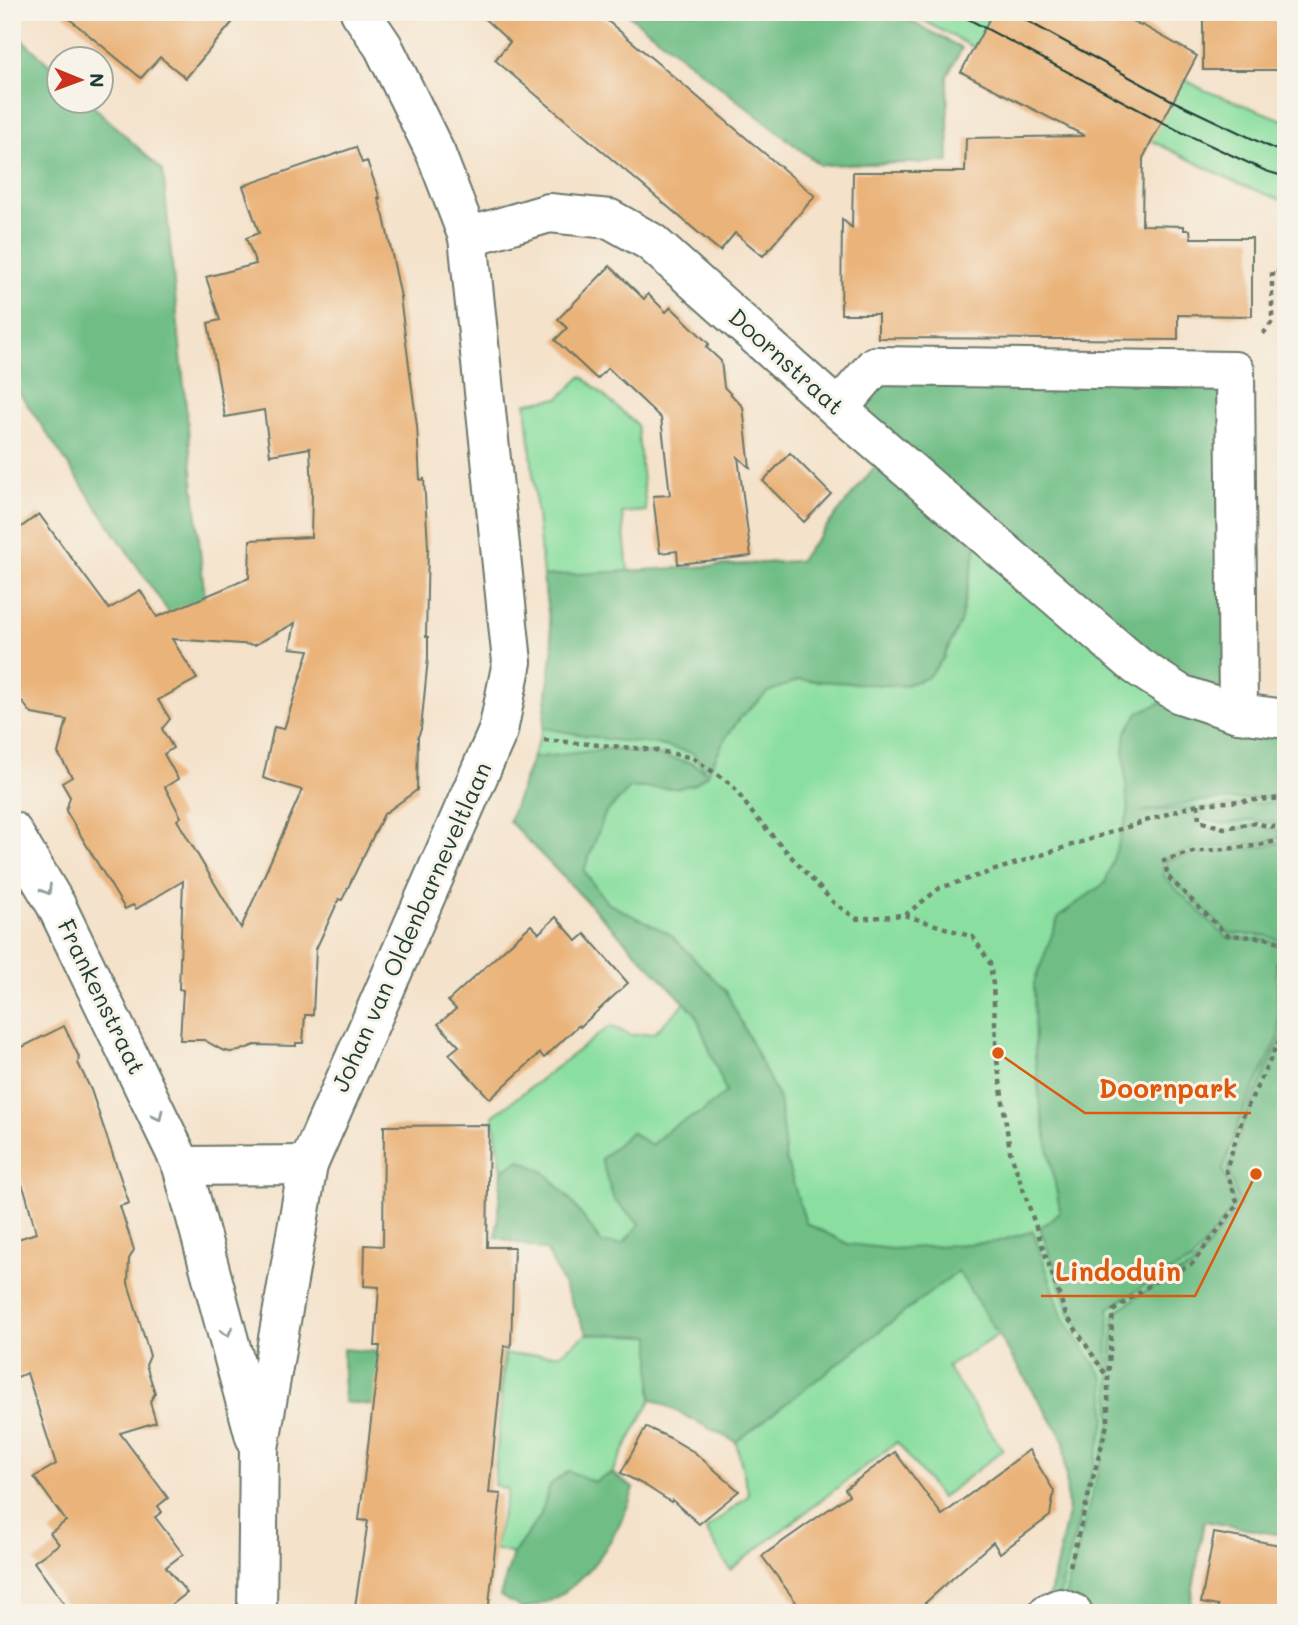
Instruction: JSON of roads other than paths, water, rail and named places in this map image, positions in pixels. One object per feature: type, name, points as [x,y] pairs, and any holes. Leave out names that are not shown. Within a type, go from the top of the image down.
[{"type":"street","points":[[360,12],[383,46],[436,155],[468,237]]},
{"type":"street","name":"Doornstraat","points":[[468,237],[550,213],[610,219],[651,242],[838,409],[1137,666],[1180,694],[1238,713],[1286,719]]},
{"type":"street","name":"Johan van Oldenbarneveltlaan","points":[[257,1613],[258,1448],[308,1165],[498,731],[512,662],[468,237]]},
{"type":"street","points":[[838,409],[875,366],[1235,371],[1238,713]]},
{"type":"street","name":"Frankenstraat","points":[[12,831],[56,905],[182,1166],[258,1448]]},
{"type":"street","points":[[182,1166],[308,1165]]},
{"type":"street","points":[[1048,1613],[1060,1608],[1073,1613]]},
{"type":"tram line","points":[[955,12],[1177,130],[1266,171],[1286,177]]},
{"type":"tram line","points":[[1011,12],[1173,101],[1286,153]]},
{"type":"place","name":"Doornpark","points":[[998,1053]]},
{"type":"place","name":"Lindoduin","points":[[1256,1174]]}]
